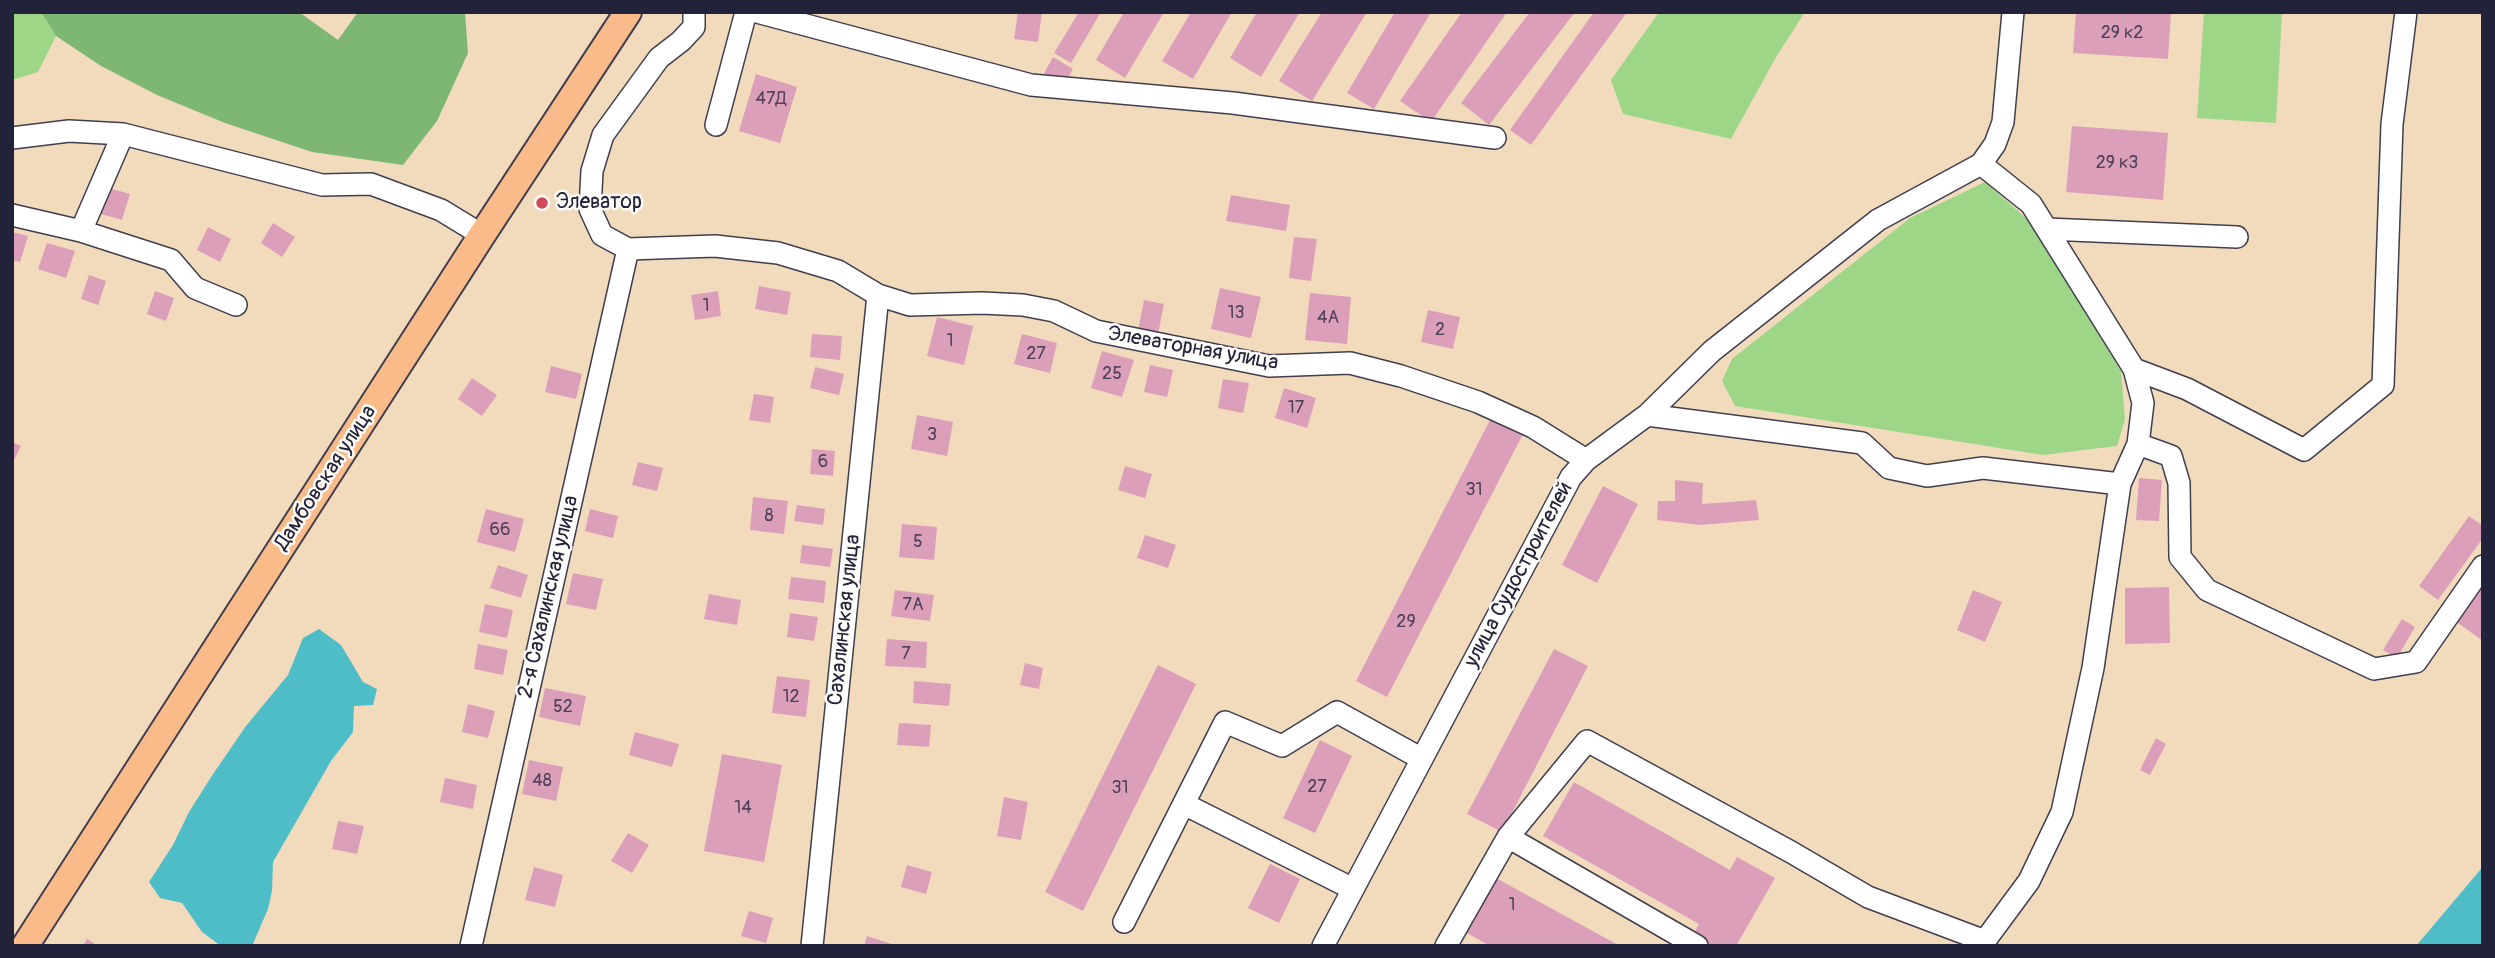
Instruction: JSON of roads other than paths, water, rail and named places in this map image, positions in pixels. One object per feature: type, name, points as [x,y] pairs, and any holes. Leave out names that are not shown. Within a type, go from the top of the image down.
[{"type":"main road","name":"Дамбовская улица","points":[[25,946],[482,234],[628,12]]},
{"type":"street","points":[[628,249],[602,235],[590,209],[592,171],[603,135],[659,58],[694,27],[694,12]]},
{"type":"street","points":[[716,125],[746,12]]},
{"type":"street","points":[[757,12],[1031,85],[1233,103],[1495,138]]},
{"type":"street","points":[[1446,946],[1508,837],[1587,741],[1779,845],[1868,897],[1983,943],[2029,881],[2062,812],[2093,668],[2120,484],[2138,444],[2143,404],[2134,369],[2031,204],[1981,164],[1995,144],[2003,122],[2013,12]]},
{"type":"street","points":[[2134,369],[2187,388],[2304,450],[2383,385],[2392,124],[2406,12]]},
{"type":"street","points":[[12,138],[69,131],[123,134],[322,185],[371,184],[440,211],[482,234]]},
{"type":"street","points":[[81,231],[123,134]]},
{"type":"street","name":"улица Судостроителей","points":[[1323,946],[1570,477],[1587,460],[1647,415],[1712,351],[1878,220],[1981,164]]},
{"type":"street","points":[[12,215],[81,231],[171,260],[195,288],[236,304]]},
{"type":"street","points":[[2047,229],[2237,237]]},
{"type":"street","name":"Элеваторная улица","points":[[628,249],[715,246],[778,253],[838,271],[878,295],[910,305],[982,303],[1043,309],[1054,311],[1096,331],[1269,366],[1350,363],[1401,376],[1478,402],[1533,427],[1587,460]]},
{"type":"street","name":"2-я Сахалинская улица","points":[[471,946],[628,249]]},
{"type":"street","name":"Сахалинская улица","points":[[812,946],[878,295]]},
{"type":"street","points":[[1647,415],[1862,443],[1889,468],[1927,476],[1983,468],[2120,484]]},
{"type":"street","points":[[2138,444],[2171,456],[2179,483],[2180,557],[2207,590],[2374,669],[2416,662],[2483,566]]},
{"type":"street","points":[[1124,922],[1225,722],[1282,746],[1338,712],[1422,759]]},
{"type":"street","points":[[1184,804],[1353,889]]},
{"type":"street","points":[[1508,837],[1697,946]]},
{"type":"water","points":[[319,629],[341,645],[363,682],[377,689],[373,705],[354,706],[353,732],[331,761],[273,862],[268,909],[252,946],[221,946],[202,932],[182,903],[160,898],[149,882],[213,774],[246,726],[288,675],[303,638]]},
{"type":"water","points":[[2483,866],[2483,946],[2416,946],[2481,869]]},
{"type":"place","name":"Элеватор","points":[[542,203]]}]
